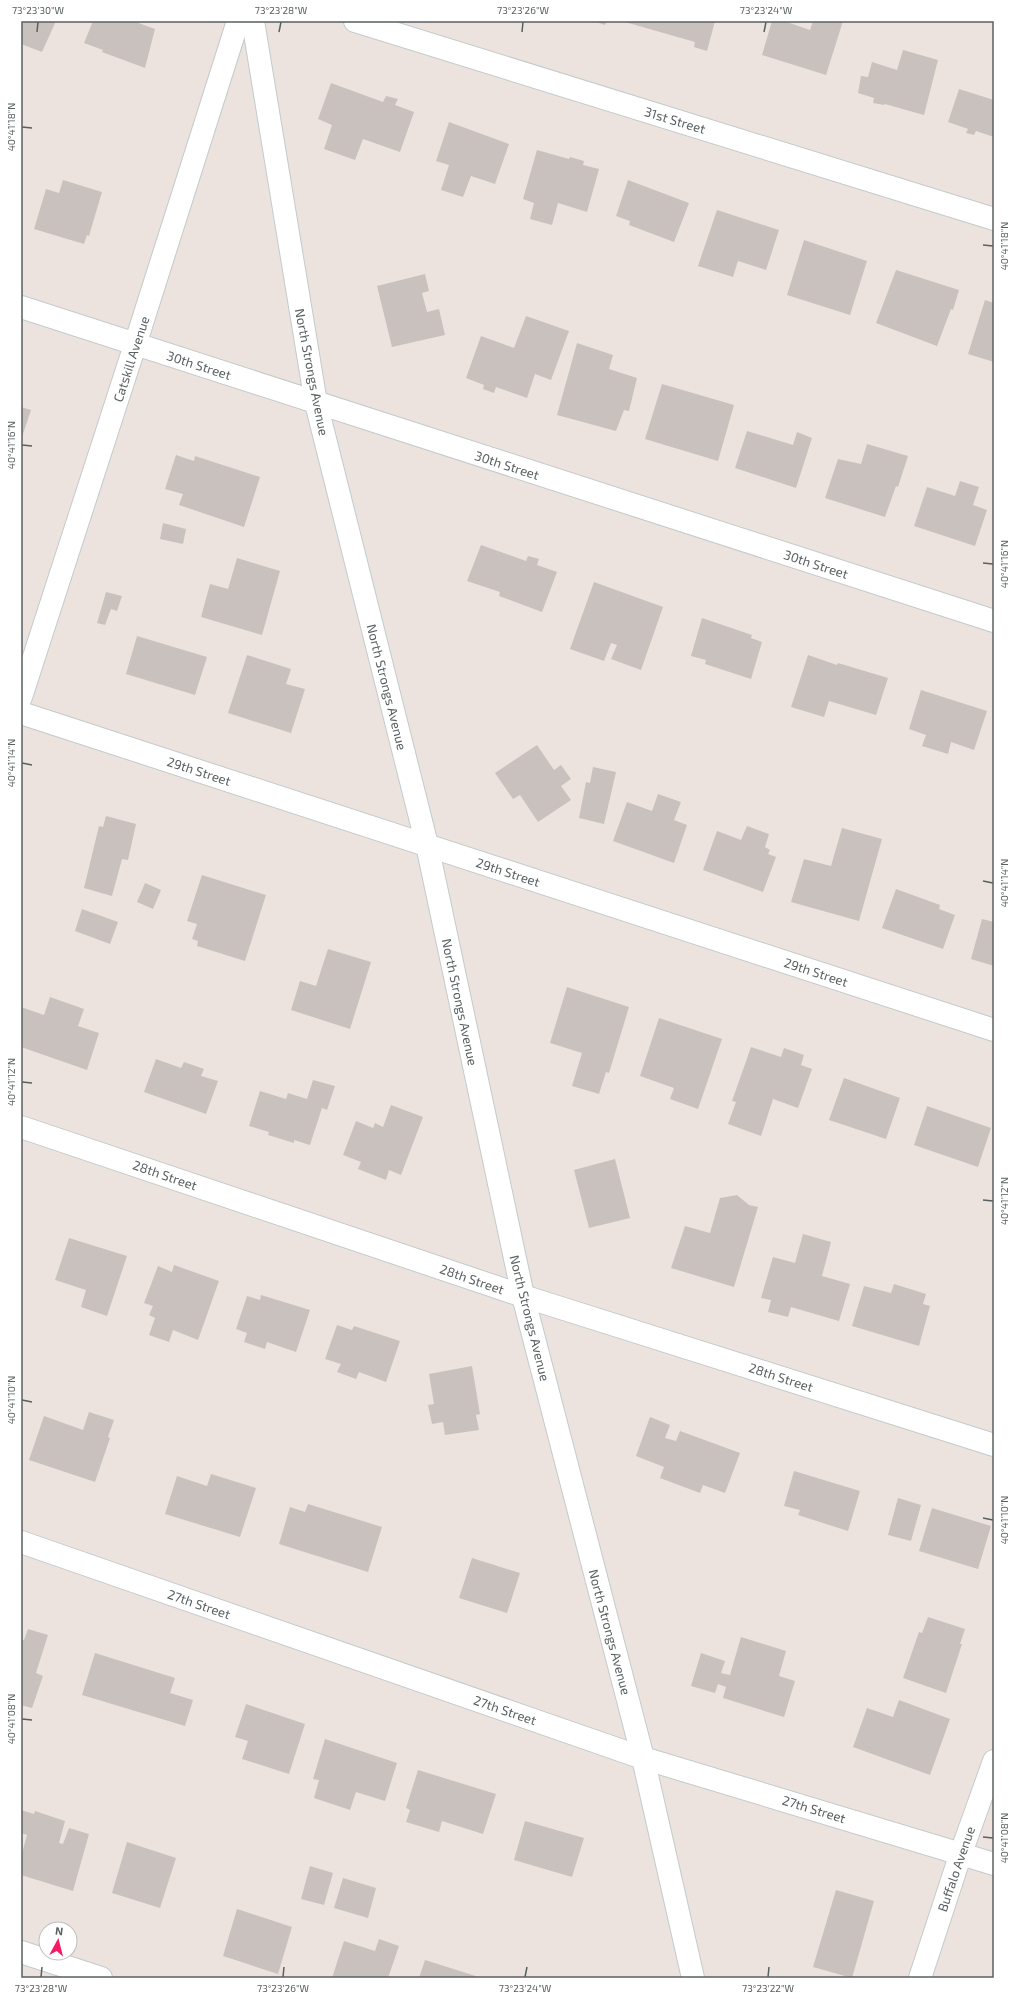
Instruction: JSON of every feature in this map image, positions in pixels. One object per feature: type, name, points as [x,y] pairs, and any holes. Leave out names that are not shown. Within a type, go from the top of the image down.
[{"type":"street","name":"Catskill Avenue","points":[[21,697],[238,21]]},
{"type":"street","name":"North Strongs Avenue","points":[[253,21],[316,403],[427,846],[523,1296],[643,1758],[693,1978]]},
{"type":"street","name":"31st Street","points":[[355,21],[994,219]]},
{"type":"street","name":"30th Street","points":[[21,307],[994,621]]},
{"type":"street","name":"29th Street","points":[[21,714],[994,1030]]},
{"type":"street","name":"28th Street","points":[[21,1127],[523,1296],[994,1445]]},
{"type":"street","name":"27th Street","points":[[21,1542],[643,1758],[994,1864]]},
{"type":"street","name":"Buffalo Avenue","points":[[920,1978],[961,1854],[994,1761]]},
{"type":"street","points":[[21,1952],[101,1978]]},
{"type":"building","points":[[21,21],[56,21],[42,52],[21,44]]},
{"type":"building","points":[[93,21],[133,21],[155,29],[145,68],[102,52],[103,50],[84,43]]},
{"type":"building","points":[[593,21],[607,21],[605,25]]},
{"type":"building","points":[[715,21],[707,51],[694,47],[695,42],[625,22]]},
{"type":"building","points":[[772,21],[784,21],[810,30],[813,21],[843,21],[826,75],[762,55]]},
{"type":"building","points":[[903,50],[938,60],[924,115],[885,104],[873,103],[874,98],[858,93],[861,76],[868,77],[872,62],[897,70]]},
{"type":"building","points":[[331,83],[383,102],[386,96],[398,99],[395,105],[414,112],[400,152],[363,139],[355,160],[324,149],[332,125],[318,119]]},
{"type":"building","points":[[959,89],[994,100],[994,137],[976,131],[974,135],[966,133],[968,129],[948,122]]},
{"type":"building","points":[[449,122],[509,144],[495,184],[471,176],[463,197],[441,190],[449,165],[436,161]]},
{"type":"building","points":[[537,150],[569,159],[570,157],[584,161],[583,165],[599,169],[587,212],[558,203],[552,225],[530,219],[534,203],[523,199]]},
{"type":"building","points":[[63,180],[102,192],[89,236],[87,235],[84,244],[34,229],[46,189],[59,193]]},
{"type":"building","points":[[628,180],[689,203],[674,242],[629,225],[630,221],[616,216]]},
{"type":"building","points":[[717,210],[779,230],[766,270],[738,261],[733,277],[698,266]]},
{"type":"building","points":[[804,240],[867,261],[850,315],[787,295]]},
{"type":"building","points":[[896,270],[959,290],[953,310],[951,309],[937,346],[876,323]]},
{"type":"building","points":[[425,274],[429,291],[422,293],[427,312],[439,309],[445,335],[392,347],[377,286]]},
{"type":"building","points":[[985,300],[994,303],[994,362],[968,354]]},
{"type":"building","points":[[526,316],[569,331],[551,380],[535,374],[527,398],[496,387],[494,393],[483,389],[484,385],[466,378],[481,336],[514,348]]},
{"type":"building","points":[[577,343],[613,355],[609,369],[637,378],[629,411],[624,410],[616,431],[557,415]]},
{"type":"building","points":[[662,384],[734,405],[718,461],[645,439]]},
{"type":"building","points":[[21,407],[31,410],[21,440]]},
{"type":"building","points":[[747,431],[793,445],[797,432],[812,438],[796,488],[735,468]]},
{"type":"building","points":[[867,444],[908,456],[898,487],[896,486],[885,517],[825,498],[838,459],[861,464]]},
{"type":"building","points":[[176,455],[194,461],[195,456],[260,477],[244,527],[179,505],[183,494],[165,489]]},
{"type":"building","points":[[960,481],[979,487],[973,505],[987,510],[975,546],[914,526],[927,487],[955,496]]},
{"type":"building","points":[[163,523],[186,529],[183,544],[160,539]]},
{"type":"building","points":[[481,545],[526,561],[528,556],[539,559],[537,565],[557,572],[542,612],[499,596],[500,592],[467,581]]},
{"type":"building","points":[[237,558],[280,571],[262,635],[201,617],[210,584],[228,589]]},
{"type":"building","points":[[594,582],[663,607],[641,670],[611,659],[617,645],[611,643],[604,661],[570,649]]},
{"type":"building","points":[[106,592],[122,596],[117,611],[111,609],[105,625],[97,623]]},
{"type":"building","points":[[702,618],[752,635],[751,638],[762,642],[751,679],[705,664],[706,660],[691,656]]},
{"type":"building","points":[[137,636],[207,657],[195,695],[126,674]]},
{"type":"building","points":[[247,655],[291,669],[286,684],[305,689],[291,733],[228,713]]},
{"type":"building","points":[[808,655],[837,665],[838,663],[888,678],[876,715],[829,701],[824,717],[791,707]]},
{"type":"building","points":[[921,690],[987,711],[974,750],[951,742],[948,754],[922,746],[926,735],[909,729]]},
{"type":"building","points":[[537,745],[554,770],[561,765],[571,779],[561,786],[571,800],[538,822],[520,795],[513,799],[495,773]]},
{"type":"building","points":[[593,767],[616,772],[604,824],[579,818],[586,782],[590,783]]},
{"type":"building","points":[[658,794],[681,802],[674,820],[687,825],[674,863],[613,841],[627,802],[652,811]]},
{"type":"building","points":[[106,816],[136,824],[128,860],[122,859],[112,896],[84,888],[99,826],[103,827]]},
{"type":"building","points":[[747,826],[769,834],[765,847],[770,850],[768,854],[776,857],[763,892],[703,870],[717,831],[741,840]]},
{"type":"building","points":[[842,828],[882,839],[859,921],[791,902],[804,859],[831,866]]},
{"type":"building","points":[[202,875],[266,895],[245,961],[197,946],[198,941],[192,939],[197,924],[187,921]]},
{"type":"building","points":[[145,883],[161,890],[153,909],[137,902]]},
{"type":"building","points":[[896,889],[940,905],[939,909],[955,915],[943,949],[882,928]]},
{"type":"building","points":[[82,909],[118,922],[110,944],[75,931]]},
{"type":"building","points":[[982,919],[994,922],[994,966],[971,959]]},
{"type":"building","points":[[328,949],[371,962],[350,1029],[291,1010],[300,981],[316,986]]},
{"type":"building","points":[[567,987],[629,1007],[609,1073],[606,1072],[599,1094],[572,1086],[582,1053],[550,1043]]},
{"type":"building","points":[[50,997],[84,1009],[78,1026],[99,1033],[87,1070],[21,1047],[21,1007],[44,1015]]},
{"type":"building","points":[[659,1018],[722,1039],[698,1109],[670,1099],[674,1088],[640,1076]]},
{"type":"building","points":[[751,1047],[781,1057],[784,1048],[804,1055],[801,1065],[812,1069],[798,1108],[773,1099],[761,1136],[728,1124],[736,1102],[732,1101]]},
{"type":"building","points":[[156,1059],[181,1068],[184,1062],[204,1069],[201,1076],[218,1081],[206,1114],[144,1092]]},
{"type":"building","points":[[844,1078],[900,1098],[886,1139],[829,1120]]},
{"type":"building","points":[[313,1080],[335,1086],[327,1110],[322,1108],[310,1145],[294,1140],[294,1143],[268,1135],[269,1132],[249,1126],[260,1091],[286,1099],[288,1093],[307,1099]]},
{"type":"building","points":[[391,1105],[423,1117],[401,1175],[389,1170],[386,1180],[358,1169],[361,1162],[343,1155],[356,1121],[373,1128],[375,1123],[383,1127]]},
{"type":"building","points":[[927,1106],[991,1128],[978,1167],[914,1145]]},
{"type":"building","points":[[615,1159],[630,1218],[589,1228],[574,1170]]},
{"type":"building","points":[[737,1195],[749,1205],[758,1207],[734,1287],[671,1268],[685,1226],[710,1233],[720,1198]]},
{"type":"building","points":[[803,1234],[831,1242],[822,1276],[850,1284],[839,1321],[791,1307],[788,1317],[768,1312],[771,1300],[761,1298],[773,1257],[795,1263]]},
{"type":"building","points":[[69,1238],[127,1256],[107,1316],[81,1307],[86,1290],[55,1280]]},
{"type":"building","points":[[174,1265],[219,1281],[198,1340],[173,1330],[169,1342],[149,1335],[155,1318],[149,1315],[153,1306],[144,1303],[158,1266],[172,1272]]},
{"type":"building","points":[[894,1284],[926,1294],[923,1304],[930,1306],[919,1346],[852,1326],[864,1286],[891,1293]]},
{"type":"building","points":[[261,1295],[310,1310],[296,1352],[267,1342],[265,1349],[244,1342],[247,1333],[236,1329],[247,1296],[260,1300]]},
{"type":"building","points":[[337,1325],[352,1330],[354,1326],[400,1341],[386,1382],[359,1372],[356,1379],[337,1372],[341,1364],[325,1359]]},
{"type":"building","points":[[472,1366],[480,1414],[476,1415],[479,1430],[445,1435],[443,1422],[432,1424],[428,1405],[434,1404],[429,1374]]},
{"type":"building","points":[[89,1412],[114,1420],[108,1437],[110,1438],[95,1482],[29,1460],[44,1416],[83,1430]]},
{"type":"building","points":[[650,1417],[670,1425],[665,1438],[676,1441],[680,1431],[740,1453],[725,1493],[703,1485],[700,1493],[660,1478],[664,1467],[636,1456]]},
{"type":"building","points":[[794,1471],[860,1491],[848,1531],[798,1515],[800,1510],[784,1506]]},
{"type":"building","points":[[211,1474],[256,1488],[240,1537],[165,1514],[177,1476],[207,1486]]},
{"type":"building","points":[[898,1498],[921,1505],[911,1541],[888,1535]]},
{"type":"building","points":[[308,1504],[382,1527],[368,1572],[279,1544],[290,1507],[305,1512]]},
{"type":"building","points":[[932,1508],[991,1526],[978,1569],[919,1551]]},
{"type":"building","points":[[472,1558],[520,1573],[507,1613],[459,1598]]},
{"type":"building","points":[[928,1617],[965,1629],[960,1644],[962,1644],[946,1693],[903,1678],[919,1632],[922,1633]]},
{"type":"building","points":[[28,1629],[48,1635],[36,1673],[43,1676],[32,1708],[21,1705],[21,1639],[24,1640]]},
{"type":"building","points":[[741,1637],[786,1651],[779,1676],[795,1681],[784,1717],[723,1698],[726,1687],[718,1684],[715,1693],[691,1686],[701,1653],[725,1661],[721,1673],[730,1675]]},
{"type":"building","points":[[95,1653],[175,1678],[170,1693],[193,1700],[185,1726],[82,1695]]},
{"type":"building","points":[[899,1700],[950,1719],[930,1775],[853,1747],[867,1708],[893,1717]]},
{"type":"building","points":[[246,1704],[305,1724],[289,1774],[242,1759],[248,1741],[235,1737]]},
{"type":"building","points":[[325,1739],[397,1763],[385,1801],[356,1792],[350,1810],[314,1798],[319,1780],[313,1779]]},
{"type":"building","points":[[418,1770],[496,1794],[483,1834],[442,1821],[439,1832],[406,1822],[410,1810],[406,1808]]},
{"type":"building","points":[[21,1810],[34,1814],[35,1811],[65,1821],[59,1843],[63,1844],[69,1828],[89,1834],[73,1891],[21,1875],[21,1857],[27,1835],[21,1833]]},
{"type":"building","points":[[525,1821],[584,1838],[572,1877],[514,1860]]},
{"type":"building","points":[[127,1842],[176,1858],[160,1908],[112,1893]]},
{"type":"building","points":[[310,1866],[333,1873],[324,1905],[301,1899]]},
{"type":"building","points":[[343,1878],[376,1888],[368,1918],[334,1908]]},
{"type":"building","points":[[836,1890],[874,1901],[852,1978],[813,1967]]},
{"type":"building","points":[[237,1909],[292,1927],[278,1974],[223,1956]]},
{"type":"building","points":[[379,1939],[399,1946],[388,1978],[332,1978],[344,1941],[375,1951]]},
{"type":"building","points":[[425,1960],[482,1978],[419,1978]]}]
